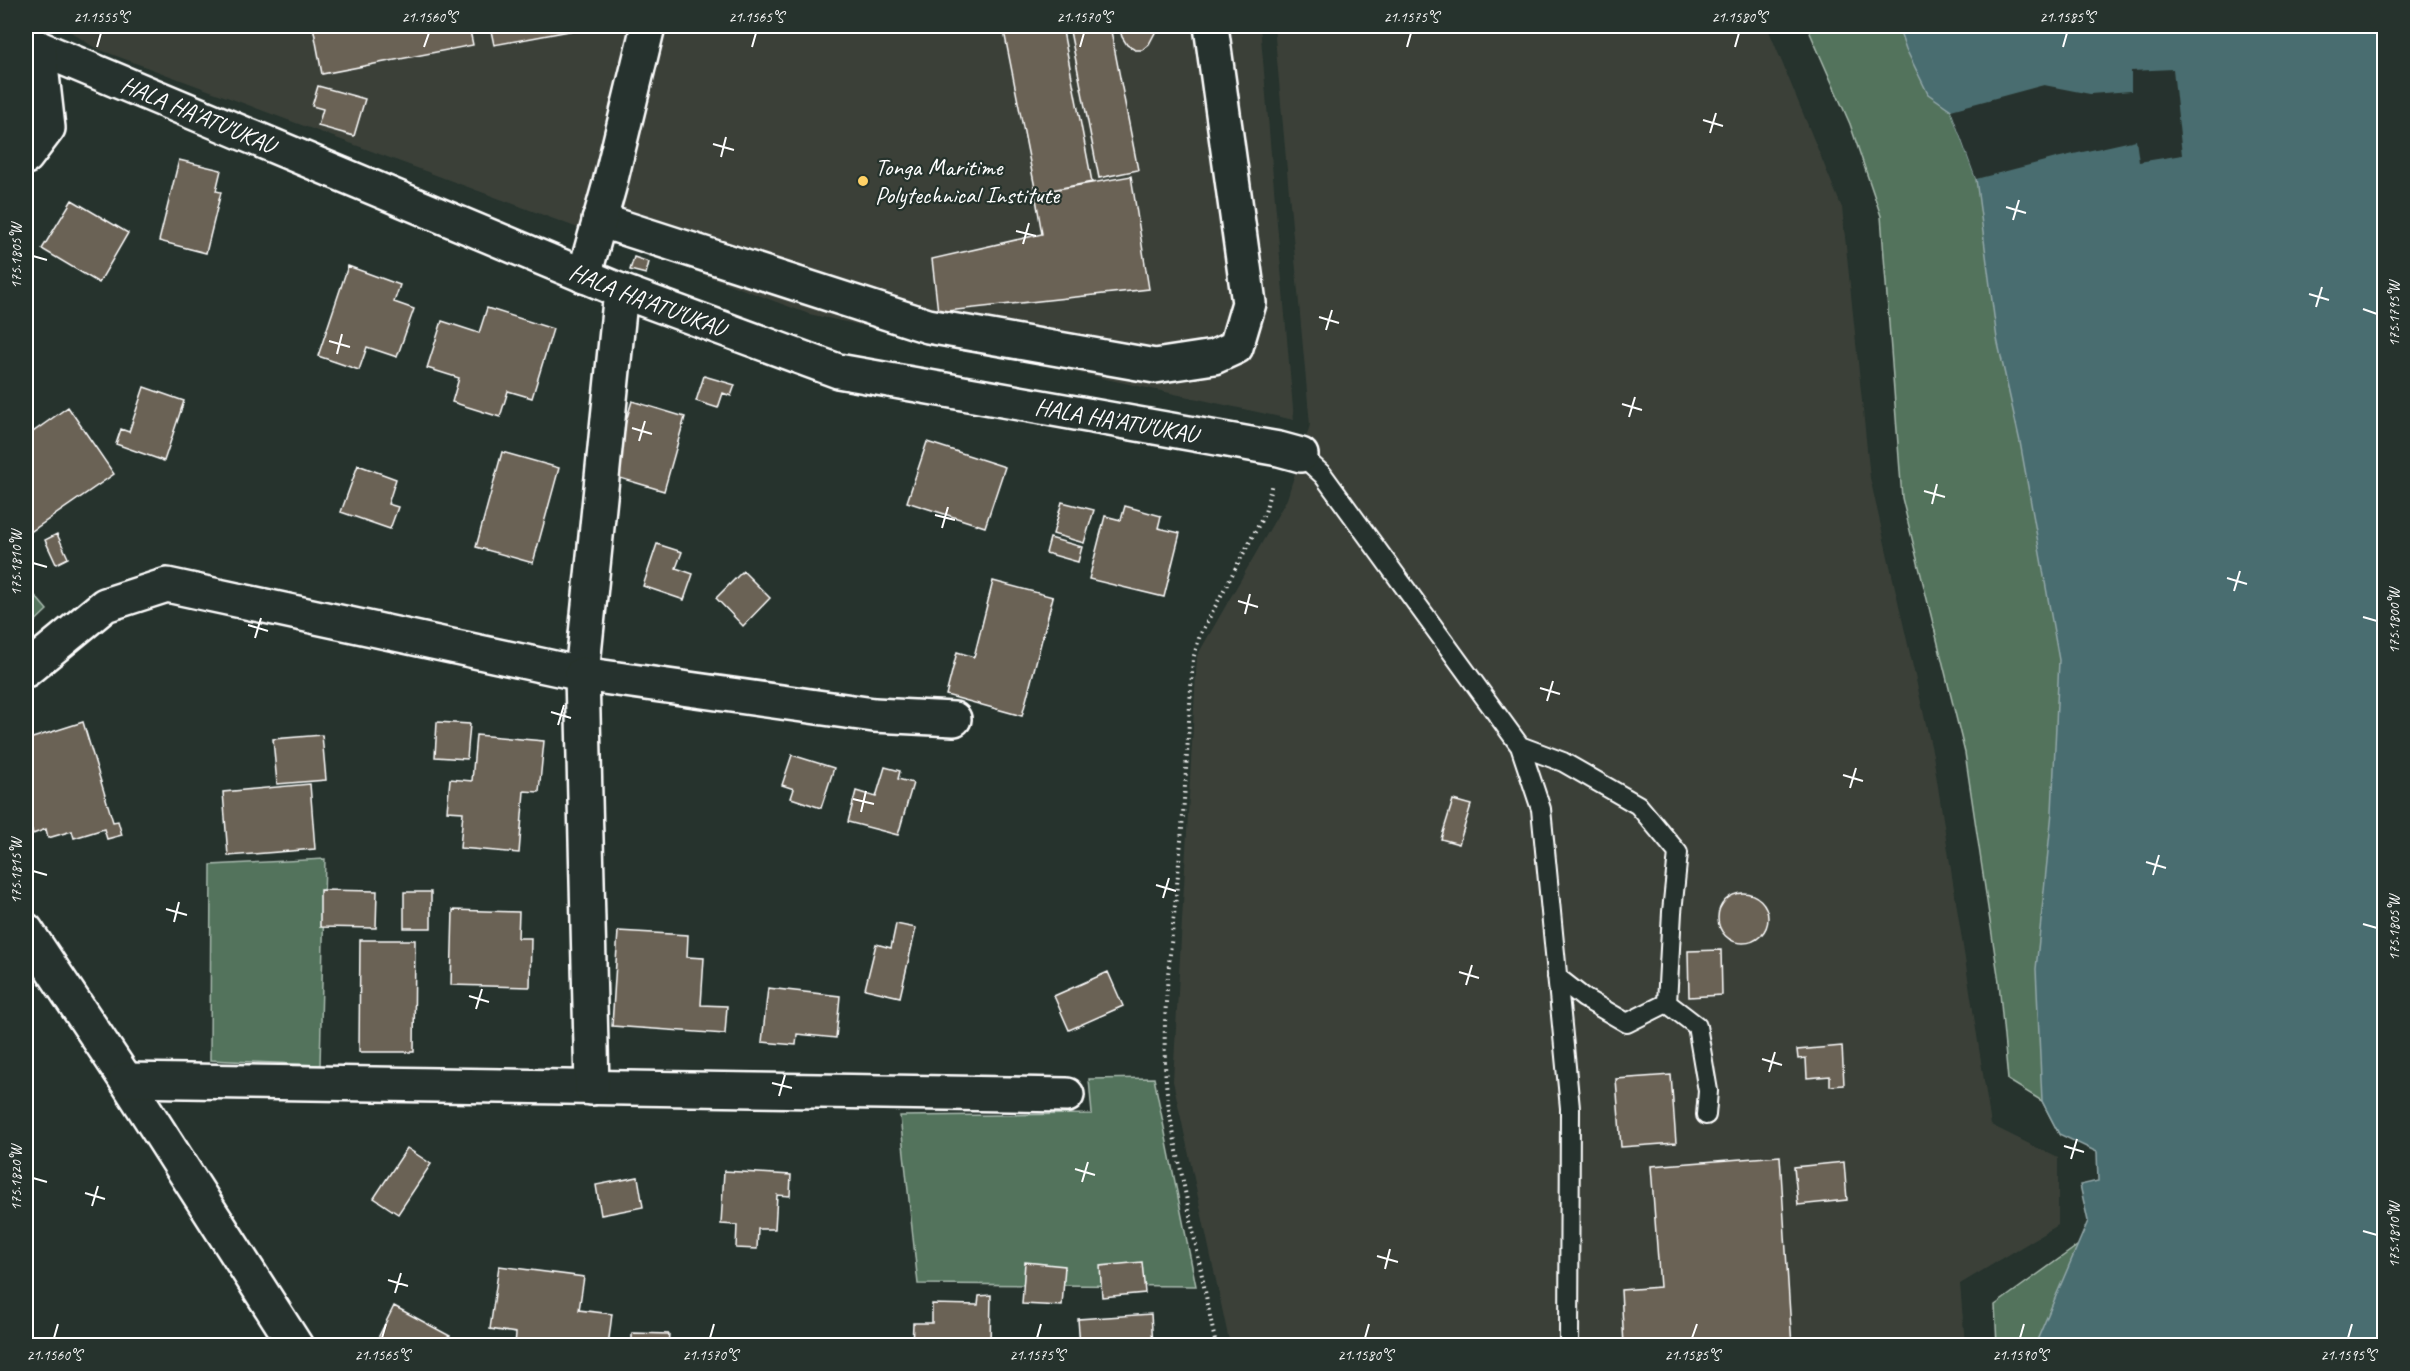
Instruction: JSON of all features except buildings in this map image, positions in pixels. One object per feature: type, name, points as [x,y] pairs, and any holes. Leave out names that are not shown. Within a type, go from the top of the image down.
[{"type":"street","points":[[584,276],[648,26]]},
{"type":"street","points":[[599,220],[928,326],[1155,366],[1214,357],[1236,347],[1249,303],[1211,26]]},
{"type":"street","points":[[26,157],[48,128],[32,43]]},
{"type":"street","name":"HALA HA'ATU'UKAU","points":[[32,43],[584,276],[838,371],[1270,447],[1301,455]]},
{"type":"street","points":[[592,1088],[582,674],[621,291]]},
{"type":"street","points":[[26,670],[105,605],[167,585],[582,674],[874,715],[954,719]]},
{"type":"street","points":[[26,930],[126,1080],[296,1346]]},
{"type":"street","points":[[126,1080],[1067,1095]]},
{"type":"lane","points":[[1301,455],[1323,475],[1520,746],[1541,809],[1570,1108],[1569,1346]]},
{"type":"lane","points":[[1520,746],[1563,762],[1638,805],[1678,853],[1667,1002]]},
{"type":"lane","points":[[1557,977],[1584,998],[1627,1023],[1667,1002]]},
{"type":"lane","points":[[1667,1002],[1697,1026],[1708,1091],[1706,1115]]},
{"type":"path","points":[[1216,1346],[1170,1116],[1164,1077],[1164,1028],[1179,870],[1193,659],[1200,635],[1265,513],[1274,475],[1270,447]]},
{"type":"shaded area","name":"Tonga Maritime Polytechnical Institute","points":[[62,26],[1260,26],[1294,420],[809,314],[95,48]]},
{"type":"shaded area","points":[[1274,26],[1767,26],[1842,208],[1870,478],[1933,755],[1991,1125],[2058,1158],[2058,1225],[1960,1284],[1965,1345],[1230,1345],[1173,1081],[1197,656],[1287,499],[1310,425]]},
{"type":"green space","points":[[1807,26],[1983,26],[2088,445],[2059,1134],[2042,1101],[2008,1080],[1999,982],[1965,753],[1902,498],[1881,216],[1850,124]]},
{"type":"green space","points":[[26,585],[47,610],[26,630]]},
{"type":"green space","points":[[325,859],[320,1065],[210,1060],[211,865]]},
{"type":"green space","points":[[1154,1078],[1196,1286],[918,1284],[900,1116],[1092,1114],[1089,1079]]},
{"type":"green space","points":[[2077,1246],[2095,1345],[1997,1345],[1995,1305]]},
{"type":"water","points":[[1898,26],[2384,26],[2384,1345],[2035,1345],[2088,1221],[2080,1185],[2098,1181],[2097,1152],[2059,1134],[2042,1101],[2036,969],[2052,812],[2059,660],[2020,442],[1997,339],[1976,179],[1951,110],[1928,94],[1906,49]]},
{"type":"pier","points":[[2173,69],[2182,155],[2139,162],[2136,140],[1976,179],[1951,110],[2044,85],[2090,94],[2131,91],[2131,71]]},
{"type":"place","name":"Tonga Maritime Polytechnical Institute","points":[[863,181]]}]
